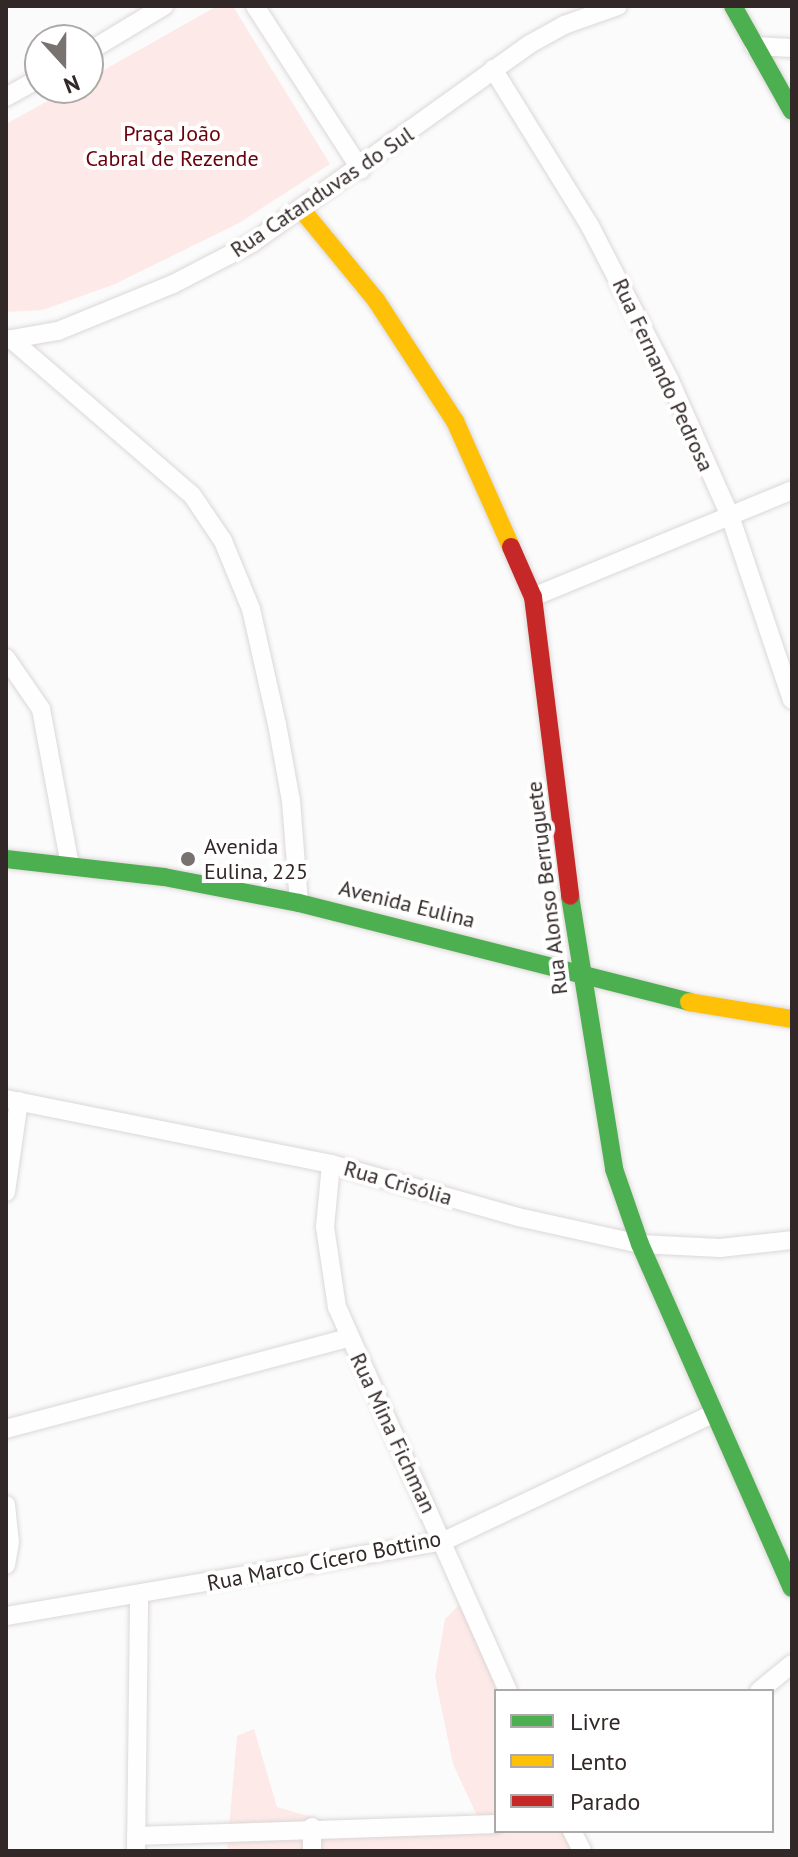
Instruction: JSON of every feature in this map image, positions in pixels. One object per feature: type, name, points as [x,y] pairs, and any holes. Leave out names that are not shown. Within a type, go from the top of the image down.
[{"type":"street","points":[[104,42],[164,6]]},
{"type":"street","points":[[255,6],[361,170]]},
{"type":"street","name":"Rua Catanduvas do Sul","points":[[9,340],[58,331],[173,284],[252,243],[361,170],[493,69],[564,25],[618,6]]},
{"type":"street","points":[[731,6],[792,111]]},
{"type":"street","points":[[754,46],[792,48]]},
{"type":"street","name":"Rua Fernando Pedrosa","points":[[493,69],[590,226],[669,379],[730,516],[792,700]]},
{"type":"street","points":[[6,97],[24,87]]},
{"type":"street","name":"Rua Alonso Berruguete","points":[[302,210],[376,300],[455,421],[533,597],[579,971],[614,1169],[640,1244],[792,1588]]},
{"type":"street","points":[[9,340],[192,495],[223,541],[251,609],[277,724],[291,801],[299,903]]},
{"type":"street","points":[[533,597],[792,490]]},
{"type":"street","points":[[6,658],[41,709],[70,866]]},
{"type":"street","name":"Avenida Eulina","points":[[6,859],[164,877],[299,903],[579,971],[732,1013],[792,1019]]},
{"type":"street","points":[[6,1192],[13,1100]]},
{"type":"street","name":"Rua Crisólia","points":[[13,1100],[331,1164],[518,1217],[640,1244],[720,1248],[792,1240]]},
{"type":"street","name":"Rua Mina Fichman","points":[[331,1164],[328,1270],[349,1338],[444,1541],[507,1689]]},
{"type":"street","points":[[6,1429],[349,1338]]},
{"type":"street","name":"Rua Marco Cícero Bottino","points":[[6,1616],[444,1541],[713,1414]]},
{"type":"street","points":[[6,1505],[6,1565]]},
{"type":"street","points":[[139,1594],[136,1844],[312,1827],[494,1824]]},
{"type":"street","points":[[761,1689],[792,1664]]},
{"type":"street","points":[[312,1827],[312,1851]]},
{"type":"green space","name":"Praça João Cabral de Rezende","points":[[217,6],[234,8],[330,164],[239,223],[115,284],[43,310],[6,312],[6,124],[42,104],[104,104],[104,70]]},
{"type":"green space","points":[[462,1602],[502,1689],[494,1689],[494,1833],[571,1833],[582,1851],[227,1851],[237,1736],[254,1729],[277,1807],[325,1821],[477,1816],[453,1764],[435,1677],[445,1619]]},
{"type":"traffic: fast","points":[[733,6],[792,111]]},
{"type":"traffic: fast","points":[[6,859],[164,877],[299,903],[689,1002]]},
{"type":"traffic: fast","points":[[570,896],[614,1169],[640,1244],[792,1588]]},
{"type":"traffic: slow","points":[[302,210],[376,300],[455,421],[511,547]]},
{"type":"traffic: slow","points":[[689,1002],[792,1019]]},
{"type":"traffic: jam","points":[[511,547],[533,597],[570,896]]},
{"type":"place","name":"Avenida Eulina, 225","points":[[188,859]]}]
